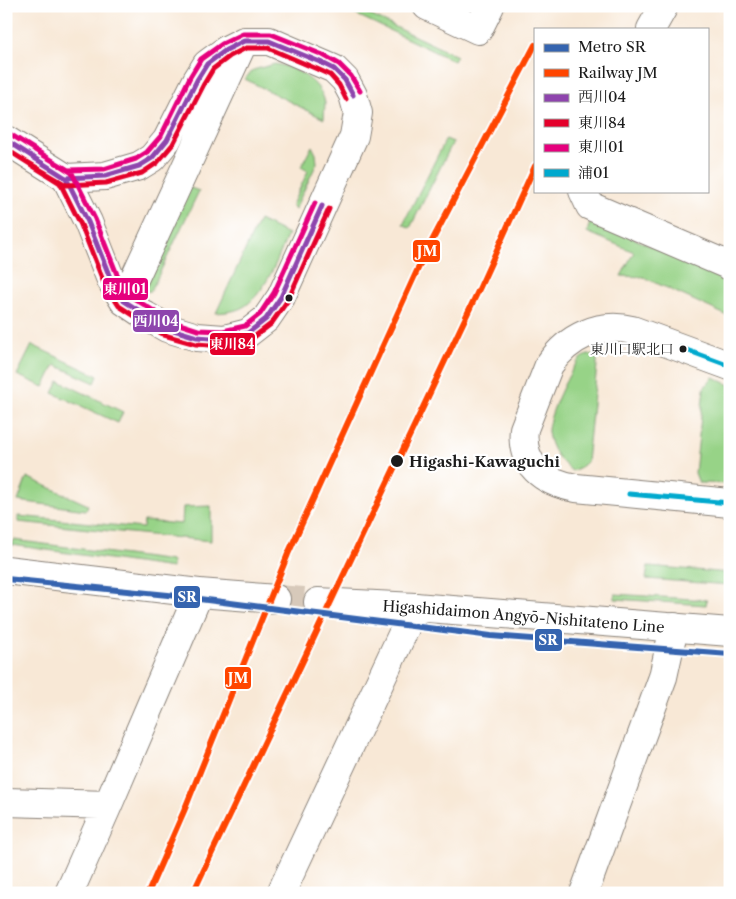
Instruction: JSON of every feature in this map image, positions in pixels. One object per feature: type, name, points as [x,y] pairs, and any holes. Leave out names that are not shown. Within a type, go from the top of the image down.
[{"type":"street","points":[[427,6],[478,30],[490,6]]},
{"type":"street","points":[[652,28],[664,6]]},
{"type":"street","points":[[6,140],[66,178],[88,222],[111,280],[124,301],[167,328],[197,337],[224,339],[248,333],[266,319],[281,297],[354,136],[358,113],[353,95],[345,80],[334,69],[269,41],[244,41],[226,50],[206,64],[167,140],[152,158],[139,166],[105,176],[66,178]]},
{"type":"street","points":[[124,301],[244,41]]},
{"type":"street","points":[[583,192],[590,206],[730,266]]},
{"type":"street","points":[[730,366],[632,330],[616,328],[596,330],[572,341],[549,365],[528,420],[523,436],[523,445],[528,461],[541,474],[557,483],[576,488],[730,503]]},
{"type":"street","points":[[6,570],[199,593],[276,599]]},
{"type":"street","points":[[68,893],[199,593]]},
{"type":"street","name":"Higashidaimon Angyō-Nishitateno Line","points":[[318,602],[415,607],[730,632]]},
{"type":"street","points":[[281,893],[415,607]]},
{"type":"street","points":[[584,893],[662,676],[674,628]]},
{"type":"street","points":[[6,802],[108,805]]},
{"type":"green space","points":[[338,6],[351,6],[457,56],[454,61]]},
{"type":"green space","points":[[275,64],[291,68],[313,82],[323,95],[325,103],[324,119],[245,79],[253,70]]},
{"type":"green space","points":[[446,139],[453,142],[410,228],[403,224]]},
{"type":"green space","points":[[312,146],[316,154],[317,163],[295,209],[292,205],[308,171],[301,167]]},
{"type":"green space","points":[[188,187],[199,191],[151,291],[140,292]]},
{"type":"green space","points":[[591,219],[730,282],[730,317],[643,277],[621,276],[634,252],[587,232]]},
{"type":"green space","points":[[259,220],[288,234],[277,261],[262,289],[249,303],[229,312],[216,313]]},
{"type":"green space","points":[[32,345],[98,376],[95,383],[55,365],[44,387],[17,375]]},
{"type":"green space","points":[[593,354],[597,359],[597,365],[587,462],[580,468],[572,471],[563,463],[553,449],[548,432],[549,425],[559,395],[570,374],[579,360]]},
{"type":"green space","points":[[713,377],[730,385],[730,484],[699,483],[695,473],[704,388]]},
{"type":"green space","points":[[59,381],[123,412],[118,423],[53,393]]},
{"type":"green space","points":[[27,477],[88,505],[86,510],[18,501]]},
{"type":"green space","points":[[211,506],[211,541],[18,522],[18,516],[143,528],[144,521],[182,524],[183,507]]},
{"type":"green space","points":[[14,540],[172,561],[172,568],[12,545]]},
{"type":"green space","points":[[648,566],[730,573],[730,585],[646,579]]},
{"type":"green space","points":[[615,594],[707,600],[706,605],[615,599]]},
{"type":"tunnel","points":[[276,599],[318,602]]},
{"type":"metro line","name":"SR","points":[[6,579],[168,595],[491,636],[730,654]]},
{"type":"rail line","name":"JM","points":[[148,893],[184,811],[288,554],[421,262],[534,47]]},
{"type":"rail line","name":"JM","points":[[193,893],[480,287],[534,168]]},
{"type":"transit line","name":"東川01","points":[[35,150],[68,170],[104,169],[136,159],[147,152],[161,136],[201,59],[222,44],[243,34],[271,34],[323,55],[339,64],[351,76],[360,91]]},
{"type":"transit line","name":"西川04","points":[[31,156],[66,178],[105,176],[139,166],[152,158],[167,140],[207,64],[226,50],[244,41],[269,41],[320,62],[334,69],[345,80],[353,95]]},
{"type":"transit line","name":"東川84","points":[[27,162],[66,185],[106,183],[142,173],[157,163],[173,144],[213,69],[230,56],[246,48],[268,48],[330,75],[339,85],[346,99]]},
{"type":"transit line","name":"東川01","points":[[10,134],[72,173],[95,219],[118,277],[130,296],[170,321],[198,330],[223,331],[245,326],[260,314],[274,293],[315,203]]},
{"type":"transit line","name":"西川04","points":[[6,140],[66,178],[88,222],[111,280],[124,301],[167,328],[197,337],[224,339],[248,333],[266,319],[281,297],[322,206]]},
{"type":"transit line","name":"東川84","points":[[6,149],[60,183],[81,225],[104,283],[119,306],[164,335],[196,344],[224,346],[250,340],[271,324],[288,300],[329,209]]},
{"type":"transit line","name":"浦01","points":[[681,348],[730,366]]},
{"type":"transit line","name":"浦01","points":[[629,494],[730,503]]},
{"type":"place","name":"東川口駅北口","points":[[683,349]]},
{"type":"place","name":"Higashi-Kawaguchi","points":[[397,461]]}]
